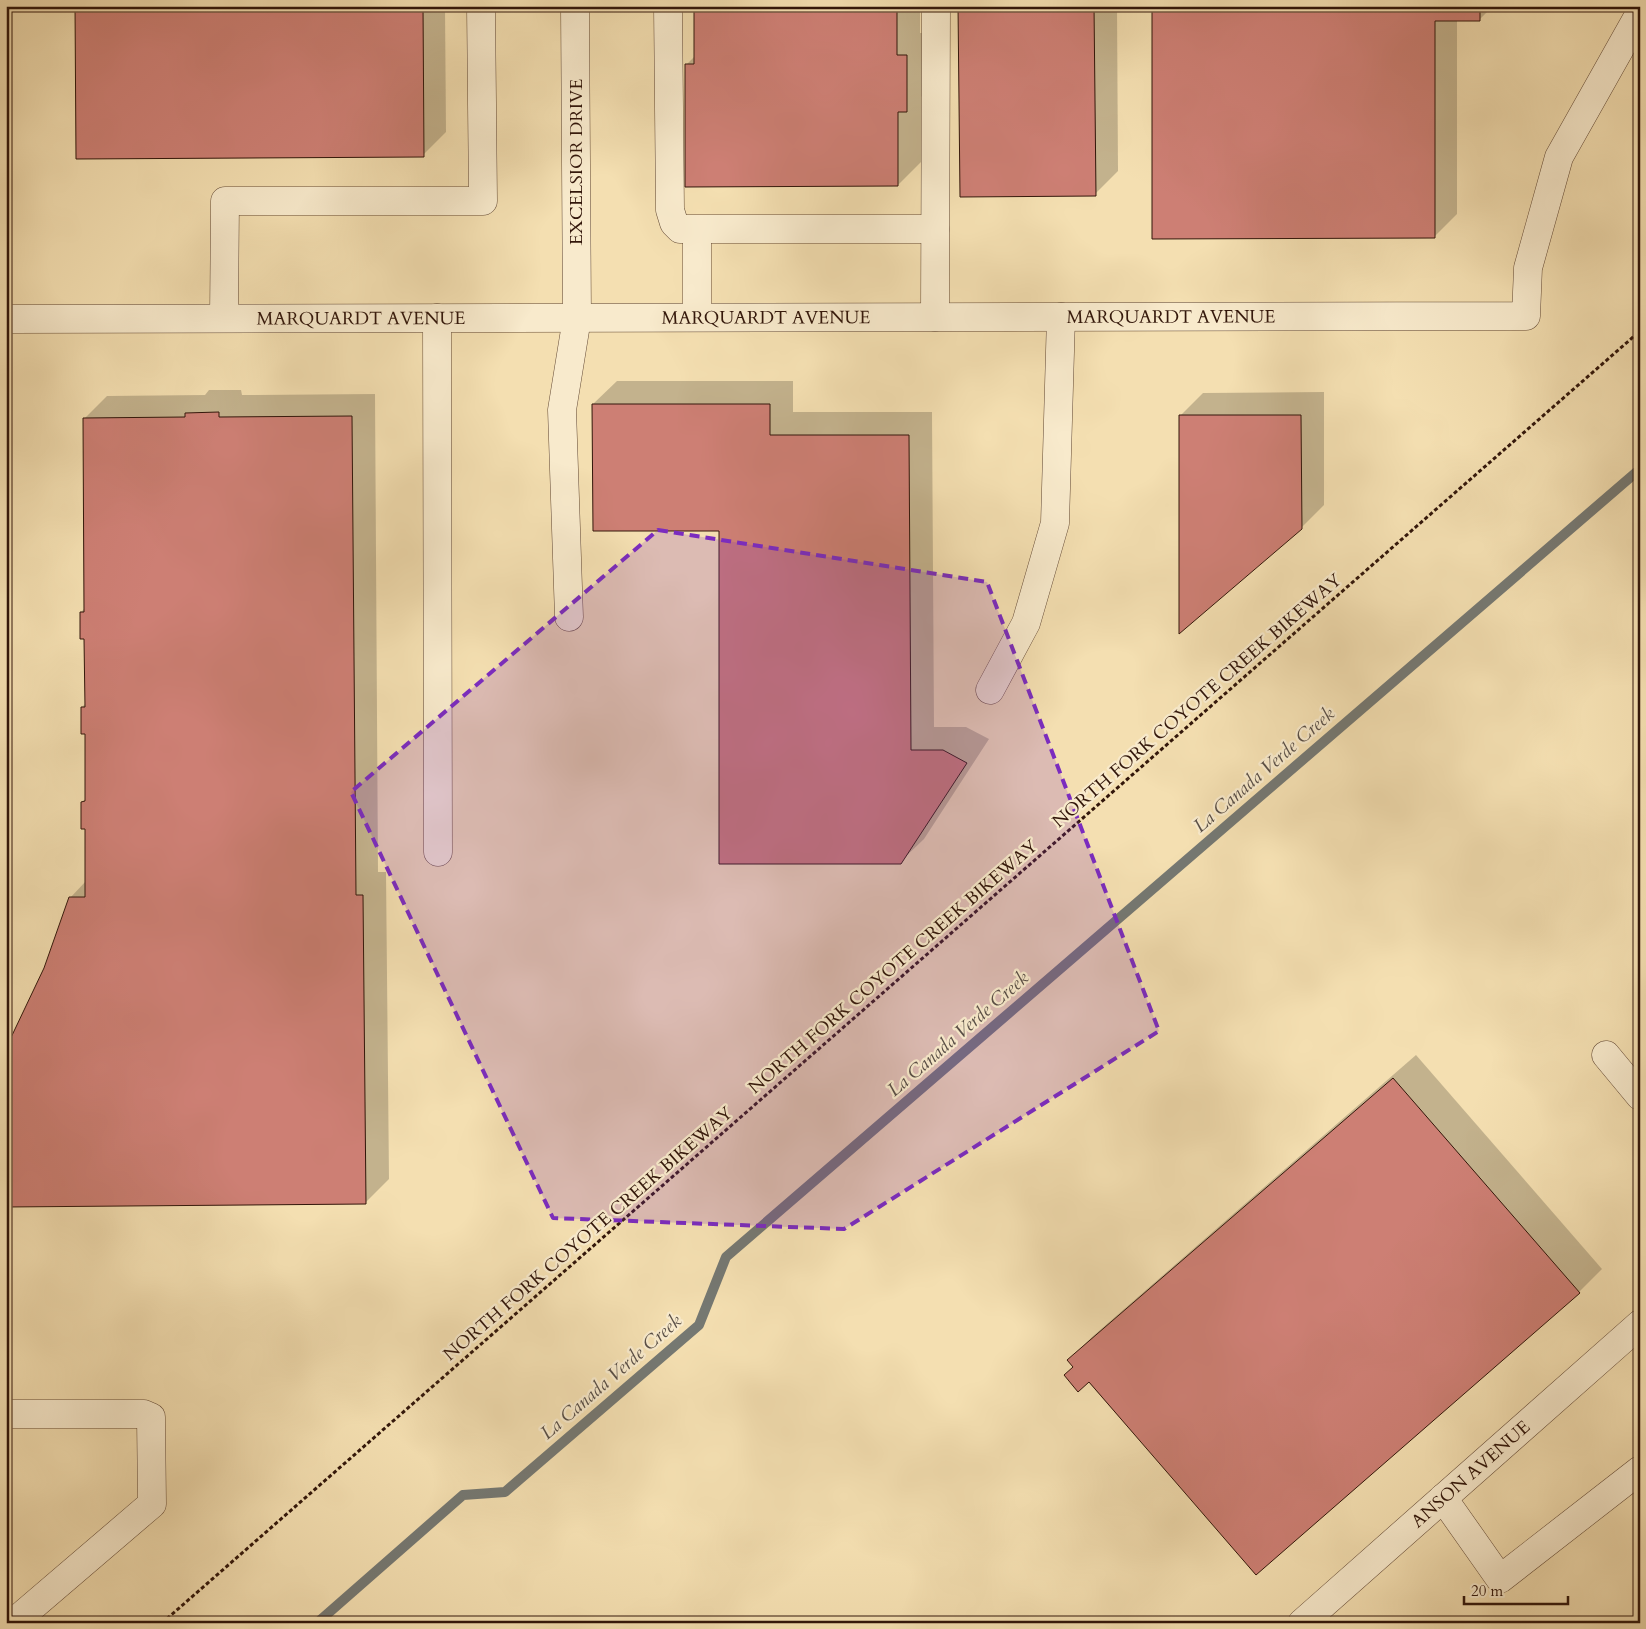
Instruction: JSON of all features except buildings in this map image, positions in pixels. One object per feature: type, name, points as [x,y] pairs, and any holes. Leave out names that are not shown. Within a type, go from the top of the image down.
[{"type":"street","points":[[224,318],[226,201],[483,201],[481,6]]},
{"type":"street","name":"EXCELSIOR DRIVE","points":[[569,617],[562,410],[577,318],[575,6]]},
{"type":"street","points":[[668,6],[670,210],[674,224],[680,229],[697,230],[935,229]]},
{"type":"street","points":[[935,317],[936,6]]},
{"type":"street","name":"MARQUARDT AVENUE","points":[[6,319],[1526,316],[1528,268],[1559,157],[1640,13]]},
{"type":"street","points":[[697,230],[697,317]]},
{"type":"street","points":[[990,690],[1026,623],[1055,523],[1060,317]]},
{"type":"street","points":[[437,318],[438,852]]},
{"type":"street","points":[[1606,1055],[1640,1096]]},
{"type":"street","name":"ANSON AVENUE","points":[[1302,1623],[1640,1324]]},
{"type":"street","points":[[6,1414],[144,1414],[150,1417],[152,1504],[13,1623]]},
{"type":"street","points":[[1443,1498],[1500,1579],[1640,1470]]},
{"type":"path","name":"NORTH FORK COYOTE CREEK BIKEWAY","points":[[162,1623],[1640,331]]},
{"type":"highlighted area","points":[[658,530],[987,582],[1159,1031],[844,1229],[553,1218],[351,792]]},
{"type":"waterway","name":"La Canada Verde Creek","points":[[317,1623],[463,1495],[505,1492],[699,1325],[726,1257],[1640,469]]}]
